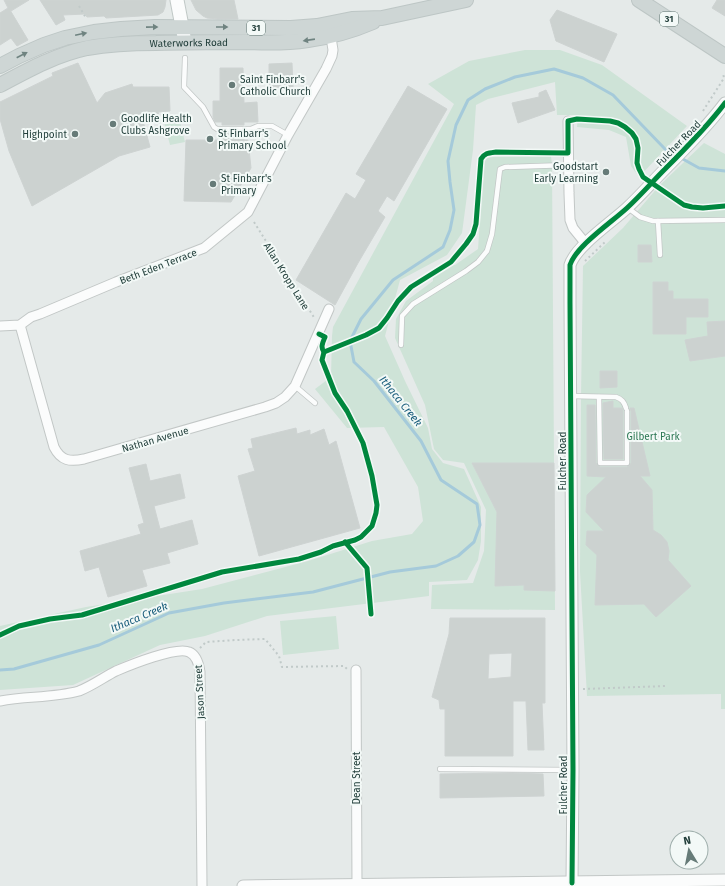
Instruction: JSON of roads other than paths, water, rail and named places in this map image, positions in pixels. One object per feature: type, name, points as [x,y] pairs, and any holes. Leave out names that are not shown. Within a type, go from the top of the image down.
[{"type":"main road","points":[[177,0],[185,42]]},
{"type":"main road","name":"Waterworks Road","points":[[0,66],[44,45],[80,34],[121,28],[183,27],[354,30],[382,18],[466,0]]},
{"type":"main road","name":"31","points":[[639,0],[725,56]]},
{"type":"main road","name":"Waterworks Road","points":[[0,85],[43,63],[86,48],[129,43],[286,42],[308,40],[329,30]]},
{"type":"street","name":"Beth Eden Terrace","points":[[0,326],[20,325],[31,318],[116,282],[204,248],[248,212],[288,135],[330,61],[333,50],[329,30]]},
{"type":"street","name":"Fulcher Road","points":[[572,883],[573,770],[570,270],[574,256],[628,208],[711,122],[725,103]]},
{"type":"street","points":[[568,121],[570,220],[573,228],[586,244]]},
{"type":"street","name":"Nathan Avenue","points":[[20,325],[54,447],[57,453],[64,458],[73,461],[265,408],[276,403],[285,397],[295,386],[329,309]]},
{"type":"street","name":"Jason Street","points":[[0,700],[77,691],[91,686],[116,671],[146,659],[182,650],[188,651],[194,655],[200,672],[202,886]]},
{"type":"street","name":"Dean Street","points":[[356,670],[357,885]]},
{"type":"street","points":[[243,886],[517,885],[572,883],[662,884],[725,880]]},
{"type":"lane","points":[[184,58],[184,87],[202,107],[214,128],[251,129],[258,126],[272,126],[288,135]]},
{"type":"lane","points":[[401,345],[402,316],[413,304],[478,262],[487,251],[492,234],[500,169],[505,167],[568,165]]},
{"type":"lane","points":[[628,208],[640,217],[647,220],[725,220]]},
{"type":"lane","points":[[658,221],[660,255]]},
{"type":"lane","points":[[295,386],[315,403]]},
{"type":"lane","points":[[570,396],[599,397],[619,398],[623,401],[626,410],[627,463],[600,463],[599,397]]},
{"type":"lane","points":[[440,768],[573,770]]},
{"type":"waterway","name":"Ithaca Creek","points":[[0,670],[14,669],[99,645],[169,613],[224,603],[313,592],[390,572],[436,566],[458,556],[474,542],[480,525],[477,504],[441,480],[421,441],[374,381],[354,362],[350,341],[361,319],[393,280],[443,247],[450,230],[454,210],[448,161],[456,125],[468,100],[485,89],[515,77],[554,69],[583,78],[613,95],[665,149],[676,155]]},
{"type":"waterway","name":"Ithaca Creek","points":[[681,158],[699,168],[725,171]]},
{"type":"place","name":"Saint Finbarr's Catholic Church","points":[[232,85]]},
{"type":"place","name":"Goodlife Health Clubs Ashgrove","points":[[113,124]]},
{"type":"place","name":"Highpoint","points":[[75,134]]},
{"type":"place","name":"St Finbarr's Primary School","points":[[210,139]]},
{"type":"place","name":"Goodstart Early Learning","points":[[606,172]]},
{"type":"place","name":"St Finbarr's Primary","points":[[213,184]]},
{"type":"park label","name":"Gilbert Park","points":[[653,436]]}]
